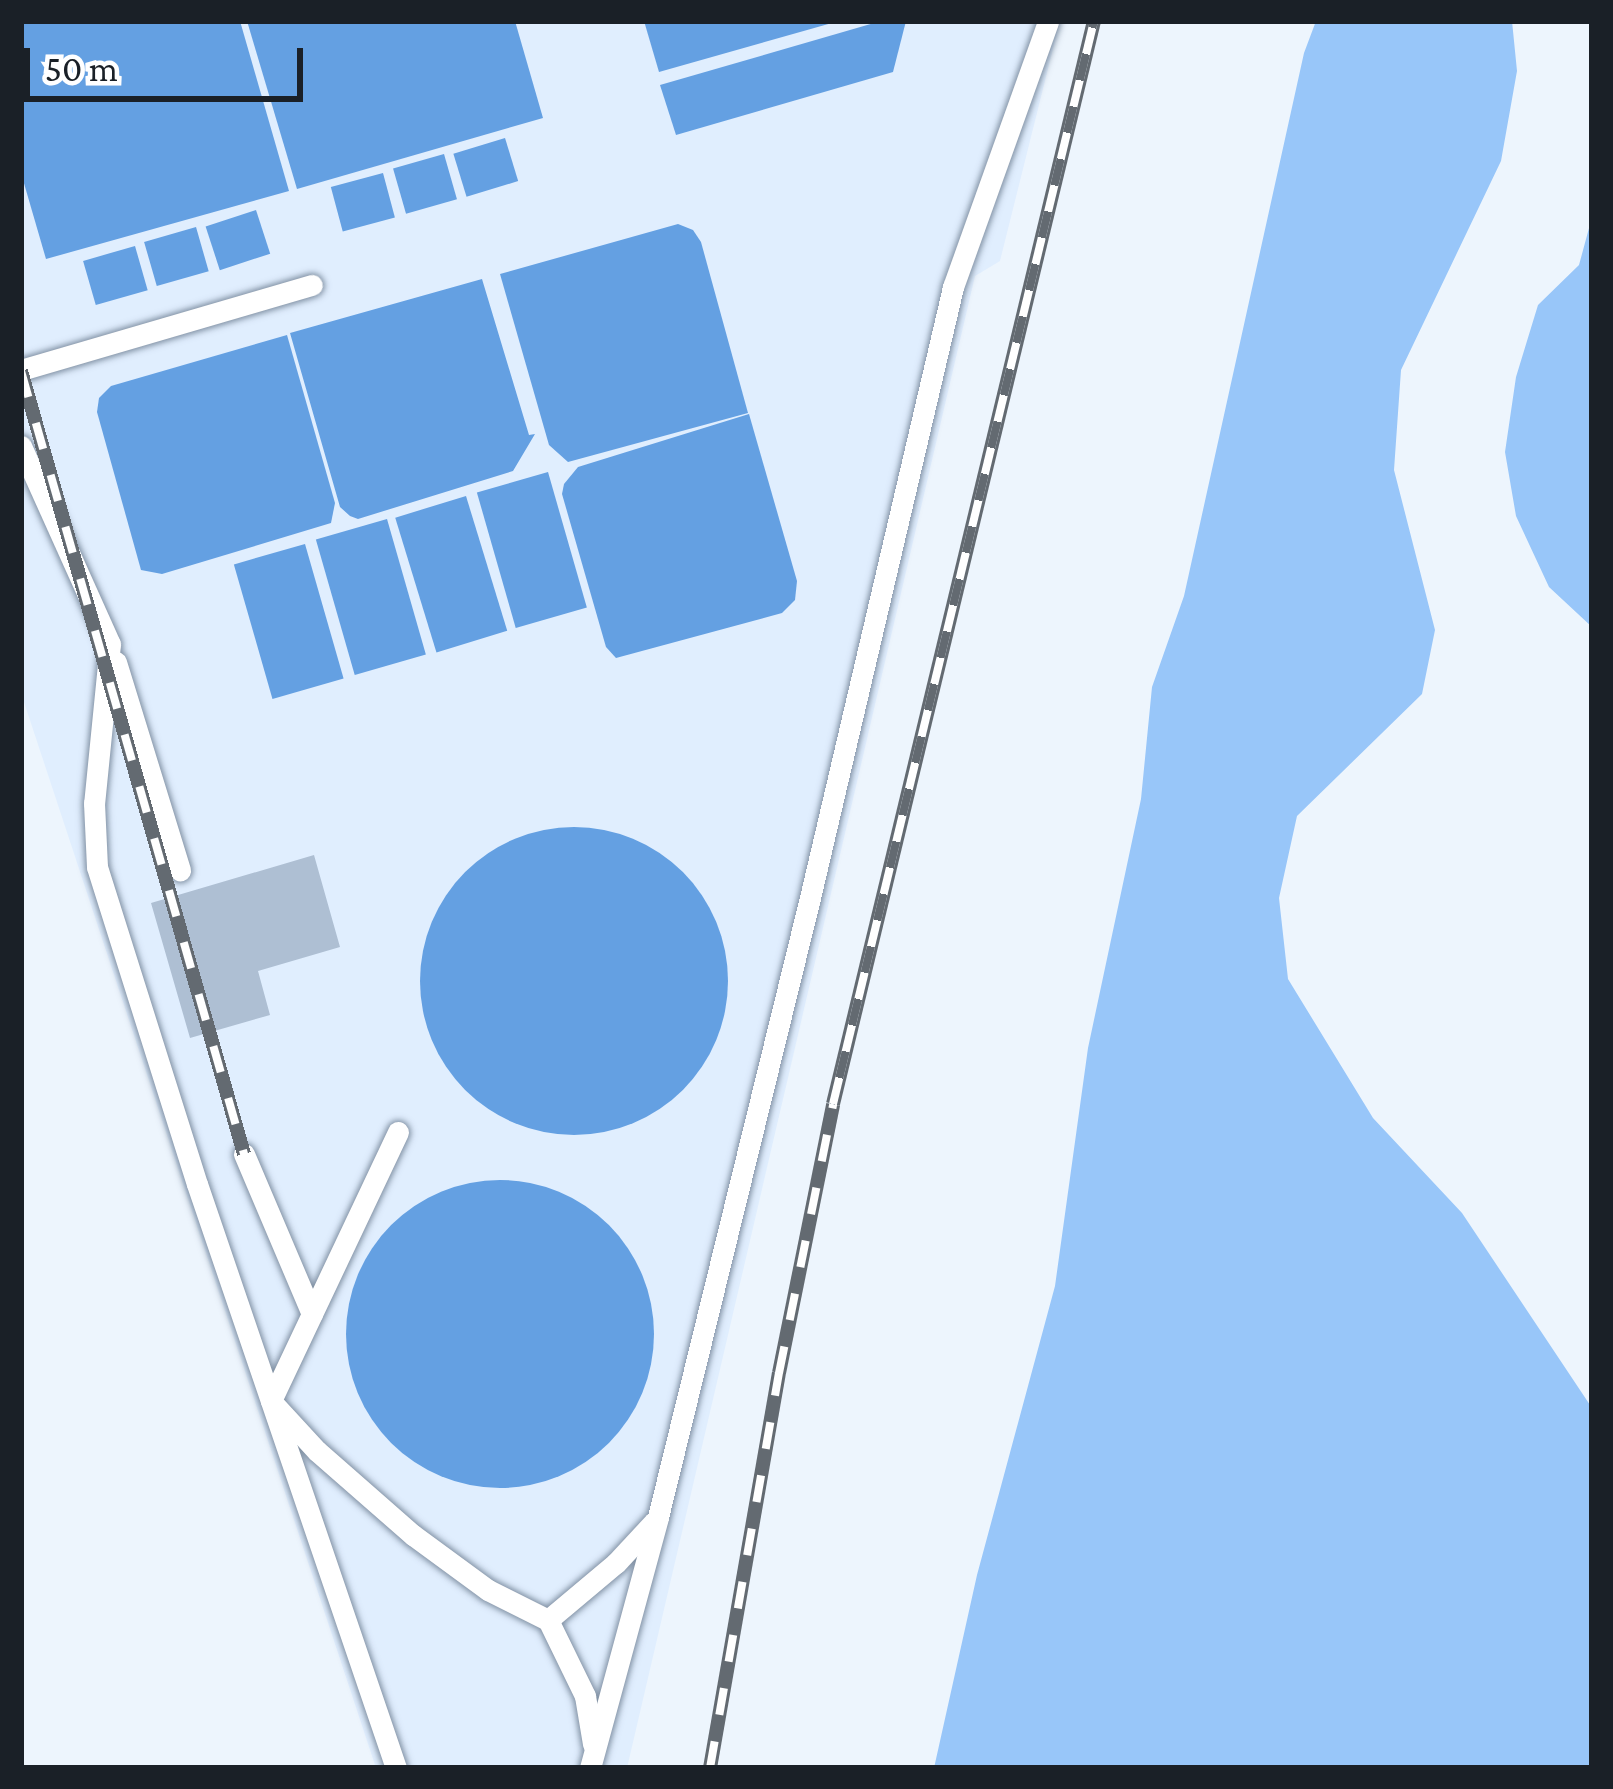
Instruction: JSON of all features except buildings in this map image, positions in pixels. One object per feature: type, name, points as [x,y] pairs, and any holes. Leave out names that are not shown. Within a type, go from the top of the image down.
[{"type":"lane","points":[[592,1759],[658,1517],[953,287],[1048,21]]},
{"type":"lane","points":[[21,370],[312,285]]},
{"type":"lane","points":[[21,446],[110,644],[180,870]]},
{"type":"lane","points":[[110,644],[94,803],[97,867],[396,1768]]},
{"type":"lane","points":[[271,1401],[398,1132]]},
{"type":"lane","points":[[244,1154],[312,1314]]},
{"type":"lane","points":[[271,1401],[317,1451],[413,1535],[488,1590],[548,1620],[585,1696],[592,1759]]},
{"type":"lane","points":[[548,1620],[616,1563],[658,1517]]},
{"type":"shaded area","points":[[21,21],[1060,21],[1000,261],[975,276],[627,1768],[376,1768],[21,693]]},
{"type":"shaded area","points":[[21,21],[240,21],[289,191],[46,259],[21,173]]},
{"type":"shaded area","points":[[247,21],[515,21],[543,118],[297,189]]},
{"type":"shaded area","points":[[644,21],[839,21],[659,72]]},
{"type":"shaded area","points":[[881,21],[906,21],[893,72],[676,135],[660,85]]},
{"type":"shaded area","points":[[1316,21],[1512,21],[1517,71],[1501,161],[1401,370],[1394,470],[1435,630],[1422,694],[1297,816],[1279,898],[1288,979],[1373,1118],[1462,1213],[1592,1408],[1592,1768],[934,1768],[977,1575],[1055,1286],[1088,1048],[1141,799],[1152,687],[1184,596],[1304,53]]},
{"type":"shaded area","points":[[505,138],[518,181],[467,197],[453,154]]},
{"type":"shaded area","points":[[444,154],[457,199],[406,214],[393,169]]},
{"type":"shaded area","points":[[383,173],[395,217],[343,231],[331,187]]},
{"type":"shaded area","points":[[256,210],[270,254],[220,270],[206,226]]},
{"type":"shaded area","points":[[1592,217],[1592,627],[1549,587],[1516,516],[1505,452],[1516,377],[1538,305],[1579,265]]},
{"type":"shaded area","points":[[678,224],[693,230],[701,242],[748,413],[568,462],[549,445],[500,274]]},
{"type":"shaded area","points":[[196,227],[209,271],[157,286],[144,242]]},
{"type":"shaded area","points":[[135,246],[148,290],[96,305],[83,261]]},
{"type":"shaded area","points":[[482,279],[529,435],[535,434],[513,471],[358,519],[350,516],[340,507],[290,333]]},
{"type":"shaded area","points":[[287,335],[335,503],[331,523],[162,574],[141,570],[97,412],[99,398],[111,386]]},
{"type":"shaded area","points":[[749,414],[797,581],[795,600],[782,613],[616,658],[606,647],[562,494],[564,484],[578,467]]},
{"type":"shaded area","points":[[548,472],[587,608],[516,628],[477,492]]},
{"type":"shaded area","points":[[466,496],[507,631],[436,652],[395,518]]},
{"type":"shaded area","points":[[387,519],[426,655],[355,675],[316,539]]},
{"type":"shaded area","points":[[305,544],[344,679],[272,699],[234,564]]},
{"type":"shaded area","points":[[574,827],[633,839],[683,872],[716,922],[728,981],[716,1040],[683,1090],[633,1123],[574,1135],[515,1123],[465,1090],[432,1040],[420,981],[432,922],[465,872],[515,839]]},
{"type":"shaded area","points":[[500,1180],[559,1192],[609,1225],[642,1275],[654,1334],[642,1393],[609,1443],[559,1476],[500,1488],[441,1476],[391,1443],[358,1393],[346,1334],[358,1275],[391,1225],[441,1192]]},
{"type":"railway","points":[[710,1768],[779,1373],[833,1104],[1094,21]]},
{"type":"railway","points":[[21,371],[244,1154]]}]
